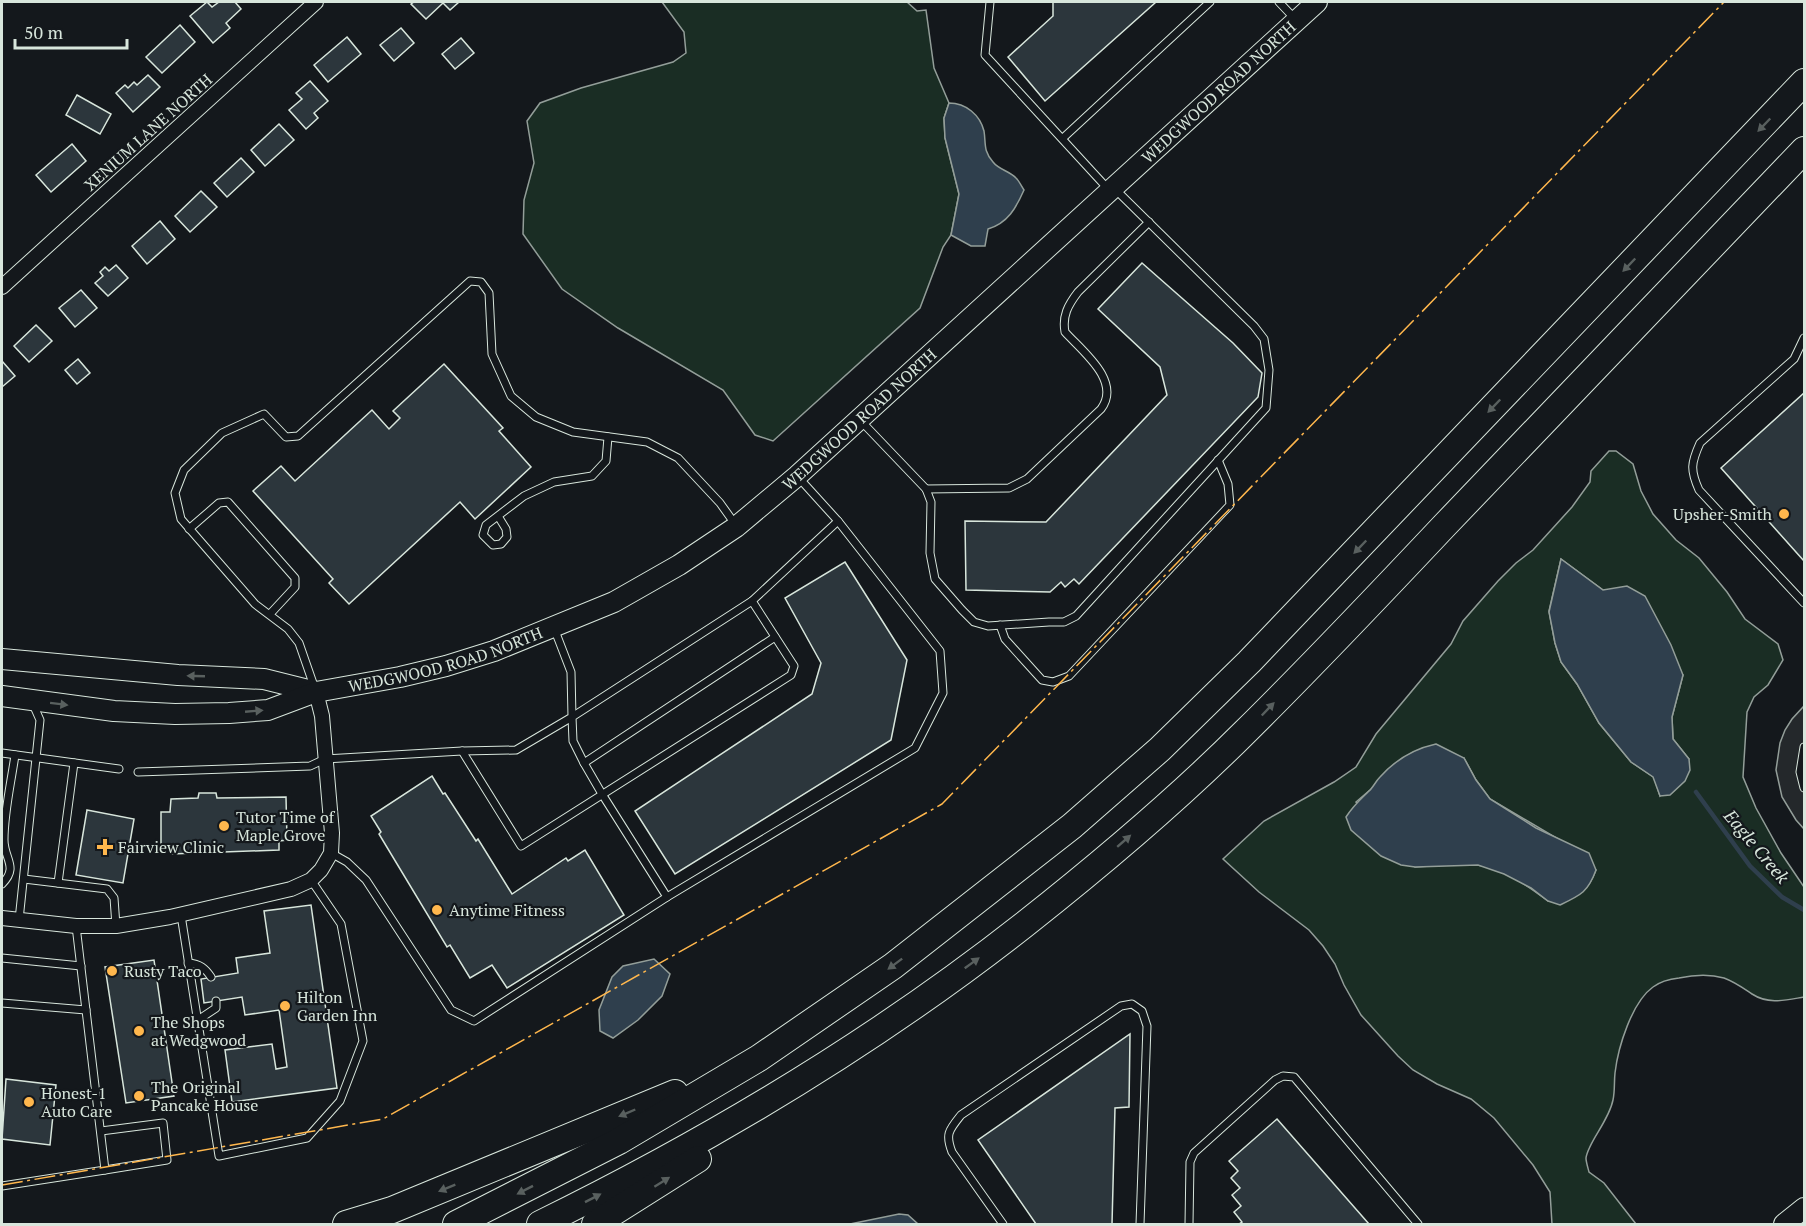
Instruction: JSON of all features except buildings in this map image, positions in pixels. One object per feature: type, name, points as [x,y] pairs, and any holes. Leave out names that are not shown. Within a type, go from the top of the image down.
[{"type":"highway","points":[[456,1224],[620,1141],[759,1058],[893,966],[1025,864],[1160,749],[1250,663],[1804,82]]},
{"type":"highway","points":[[595,1224],[805,1092],[1024,924],[1122,843],[1245,733],[1804,150]]},
{"type":"highway","points":[[540,1224],[596,1197],[707,1137],[817,1071],[948,981]]},
{"type":"highway","points":[[346,1224],[392,1210],[759,1058]]},
{"type":"street","name":"XENIUM LANE NORTH","points":[[2,287],[316,2]]},
{"type":"street","name":"WEDGWOOD ROAD NORTH","points":[[2,696],[114,711],[175,714],[268,710],[316,692],[446,666],[494,651],[614,602],[679,565],[736,526],[797,476],[1317,2]]},
{"type":"street","name":"WEDGWOOD ROAD NORTH","points":[[2,659],[178,675],[264,679],[316,692]]},
{"type":"street","points":[[2,918],[76,926],[116,926],[181,915],[291,889],[311,880],[332,853],[322,716],[316,692]]},
{"type":"street","points":[[1784,1224],[1804,1208]]},
{"type":"lane","points":[[860,419],[926,489],[931,502],[930,553],[935,579],[974,622],[988,626],[1064,622],[1076,616],[1266,408],[1269,370],[1264,339],[1254,326],[1149,222],[1112,190],[985,55],[990,2]]},
{"type":"lane","points":[[1063,138],[1210,2]]},
{"type":"lane","points":[[1279,2],[1296,20]]},
{"type":"lane","points":[[926,489],[1009,488],[1028,479],[1101,409],[1106,402],[1106,380],[1065,332],[1063,323],[1065,314],[1078,292],[1149,222]]},
{"type":"lane","points":[[316,692],[299,643],[288,629],[255,604],[189,529],[181,519],[175,493],[184,470],[222,433],[264,414],[286,437],[298,436],[470,281],[481,282],[489,293],[492,354],[511,396],[536,417],[573,432],[647,442],[678,458],[720,503],[736,526]]},
{"type":"lane","points":[[1804,338],[1794,359],[1700,443],[1694,458],[1692,474],[1699,490],[1804,603]]},
{"type":"lane","points":[[1794,359],[1804,360]]},
{"type":"lane","points":[[498,516],[524,496],[554,482],[592,477],[606,461],[608,437]]},
{"type":"lane","points":[[1000,625],[1005,639],[1042,680],[1053,682],[1070,676],[1230,505],[1228,484],[1218,460]]},
{"type":"lane","points":[[332,853],[347,862],[366,880],[451,1010],[474,1021],[667,897],[915,748],[943,693],[940,651],[838,521],[797,476]]},
{"type":"lane","points":[[189,529],[219,503],[228,502],[295,578],[295,587],[270,614]]},
{"type":"lane","points":[[138,771],[310,766],[325,759],[516,750],[572,717],[752,601],[838,521]]},
{"type":"lane","points":[[462,751],[521,846],[791,675],[794,666],[752,601]]},
{"type":"lane","points":[[554,627],[571,672],[573,741],[602,794],[667,897]]},
{"type":"lane","points":[[584,763],[775,637]]},
{"type":"lane","points":[[19,920],[40,720],[31,700]]},
{"type":"lane","points":[[1804,747],[1800,772],[1804,788]]},
{"type":"lane","points":[[2,753],[119,769]]},
{"type":"lane","points":[[2,884],[8,877],[10,868],[4,841],[15,755]]},
{"type":"lane","points":[[58,883],[74,763]]},
{"type":"lane","points":[[24,879],[107,889],[114,898],[116,926]]},
{"type":"lane","points":[[181,915],[219,1156],[308,1138],[340,1101],[363,1041],[341,924],[311,880]]},
{"type":"lane","points":[[76,926],[105,1170]]},
{"type":"lane","points":[[2,958],[81,966]]},
{"type":"lane","points":[[188,963],[198,964],[211,977]]},
{"type":"lane","points":[[198,1020],[216,1008],[216,1001]]},
{"type":"lane","points":[[2,1003],[86,1010]]},
{"type":"lane","points":[[1003,1224],[952,1152],[947,1139],[951,1128],[961,1115],[1121,1006],[1132,1004],[1142,1011],[1147,1026],[1140,1224]]},
{"type":"lane","points":[[1189,1224],[1190,1162],[1194,1153],[1275,1080],[1283,1076],[1294,1077],[1418,1224]]},
{"type":"lane","points":[[2,1186],[167,1160],[163,1123],[101,1131]]},
{"type":"green space","points":[[662,2],[907,2],[917,11],[926,10],[934,68],[949,103],[944,118],[945,138],[959,194],[951,235],[943,247],[920,308],[773,441],[755,435],[723,390],[618,328],[562,289],[523,234],[524,200],[534,163],[527,121],[540,103],[581,88],[673,62],[686,53],[684,32]]},
{"type":"green space","points":[[1609,451],[1616,451],[1633,464],[1641,491],[1653,514],[1676,540],[1699,558],[1727,592],[1745,619],[1778,644],[1783,660],[1768,685],[1754,697],[1747,712],[1743,777],[1756,808],[1781,853],[1804,887],[1804,997],[1778,1001],[1765,1000],[1724,978],[1707,975],[1690,976],[1656,985],[1645,994],[1627,1026],[1619,1051],[1611,1108],[1590,1145],[1586,1158],[1589,1172],[1604,1183],[1636,1224],[1552,1224],[1550,1192],[1533,1165],[1494,1118],[1471,1099],[1413,1070],[1398,1056],[1361,1015],[1335,964],[1309,930],[1259,892],[1223,859],[1264,821],[1356,767],[1376,734],[1451,644],[1463,621],[1498,581],[1533,550],[1572,507],[1590,482],[1591,471]],"holes":[[[1561,559],[1603,590],[1683,675],[1672,717],[1673,739],[1689,759],[1660,796],[1654,777],[1631,762],[1599,723],[1577,684],[1561,662],[1549,611]],[[1464,758],[1490,799],[1560,840],[1596,870],[1584,891],[1572,897],[1548,901],[1515,878],[1487,867],[1462,864],[1415,867],[1356,802],[1369,791]]]},
{"type":"shaded area","points":[[1804,706],[1804,829],[1782,797],[1776,770],[1780,743],[1785,730]]},
{"type":"water","points":[[949,103],[961,105],[976,115],[984,131],[986,151],[990,158],[995,165],[1014,176],[1024,190],[1006,219],[988,229],[985,246],[971,246],[951,235],[959,194],[945,138],[944,118]]},
{"type":"water","points":[[1561,559],[1603,590],[1627,586],[1645,596],[1671,645],[1683,675],[1672,717],[1673,739],[1689,759],[1690,770],[1685,781],[1670,795],[1660,796],[1653,777],[1631,762],[1599,723],[1577,684],[1561,662],[1549,612]]},
{"type":"water","points":[[1436,744],[1464,758],[1490,799],[1536,828],[1589,853],[1596,870],[1583,892],[1560,905],[1548,901],[1531,888],[1504,874],[1478,865],[1415,867],[1401,865],[1381,856],[1351,830],[1346,817],[1378,779],[1405,756]]},
{"type":"water","points":[[654,959],[670,974],[662,996],[638,1020],[613,1038],[600,1031],[599,1010],[612,977],[623,966]]},
{"type":"water","points":[[899,1214],[908,1215],[918,1224],[850,1224]]},
{"type":"waterway","name":"Eagle Creek","points":[[1696,792],[1750,866],[1782,897],[1804,910]]},
{"type":"power","points":[[2,1185],[383,1119],[942,804],[1724,2]]},
{"type":"place","name":"Upsher-Smith","points":[[1784,514]]},
{"type":"place","name":"Tutor Time of Maple Grove","points":[[224,826]]},
{"type":"place","name":"Fairview Clinic","points":[[105,847]]},
{"type":"place","name":"Anytime Fitness","points":[[437,910]]},
{"type":"place","name":"Rusty Taco","points":[[112,971]]},
{"type":"place","name":"Hilton Garden Inn","points":[[285,1006]]},
{"type":"place","name":"The Shops at Wedgwood","points":[[139,1031]]},
{"type":"place","name":"The Original Pancake House","points":[[139,1096]]},
{"type":"place","name":"Honest-1 Auto Care","points":[[29,1102]]}]
